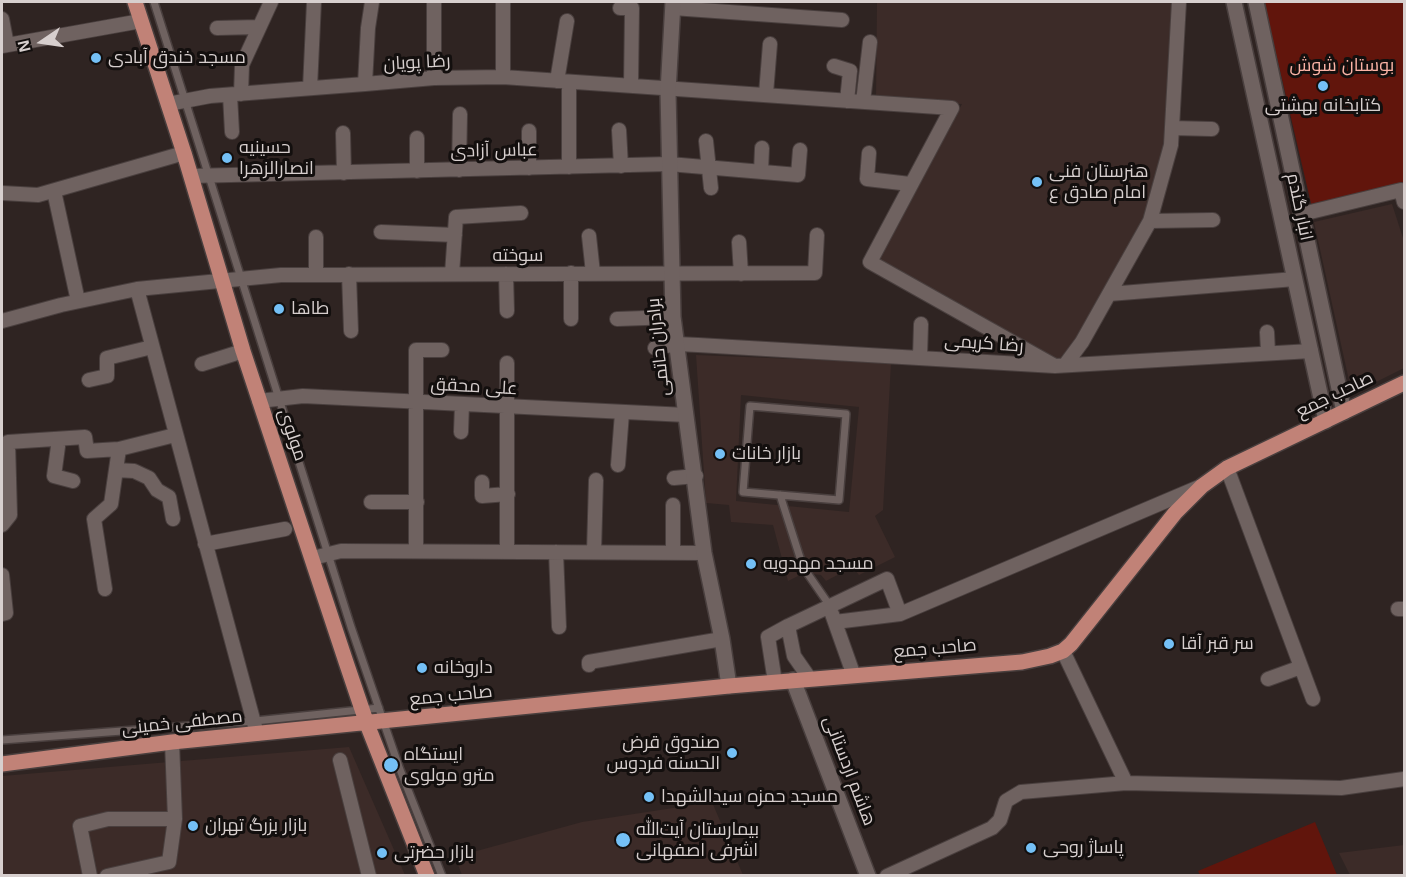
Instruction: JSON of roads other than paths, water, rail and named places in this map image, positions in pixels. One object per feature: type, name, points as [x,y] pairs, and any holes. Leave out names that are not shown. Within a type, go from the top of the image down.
[{"type":"main road","name":"مولوی","points":[[135,2],[184,153],[259,401],[365,718],[427,876]]},
{"type":"main road","name":"صاحب جمع","points":[[365,718],[1022,662],[1063,651],[1175,513],[1202,486],[1227,468],[1404,383]]},
{"type":"main road","name":"مصطفی خمینی","points":[[2,764],[172,742],[256,728],[365,718]]},
{"type":"street","points":[[232,132],[235,94],[242,65],[271,2]]},
{"type":"street","points":[[310,88],[314,2]]},
{"type":"street","points":[[365,84],[372,2]]},
{"type":"street","points":[[434,2],[434,78]]},
{"type":"street","points":[[503,2],[503,77]]},
{"type":"street","points":[[869,153],[867,179],[910,184],[870,262],[1060,366],[1082,342],[1150,221],[1171,145],[1179,2]]},
{"type":"street","name":"انبار گندم","points":[[1234,2],[1326,421]]},
{"type":"street","name":"انبار گندم","points":[[1256,2],[1344,412]]},
{"type":"street","points":[[673,5],[842,20]]},
{"type":"street","name":"برادران حاتمی","points":[[673,5],[668,88],[674,317],[704,553],[722,639],[729,686]]},
{"type":"street","points":[[620,8],[632,8],[631,86]]},
{"type":"street","points":[[2,19],[4,46],[141,21]]},
{"type":"street","points":[[567,21],[563,81],[570,167]]},
{"type":"street","points":[[217,28],[258,27]]},
{"type":"street","points":[[863,102],[870,42]]},
{"type":"street","points":[[766,94],[770,44]]},
{"type":"street","points":[[834,66],[850,71],[847,101]]},
{"type":"street","name":"رضا پویان","points":[[168,104],[235,94],[434,78],[503,77],[952,108],[910,184]]},
{"type":"street","points":[[459,170],[460,114]]},
{"type":"street","points":[[1172,128],[1212,129]]},
{"type":"street","points":[[619,130],[621,166]]},
{"type":"street","points":[[529,131],[529,168]]},
{"type":"street","points":[[343,134],[344,173]]},
{"type":"street","points":[[417,138],[417,171]]},
{"type":"street","points":[[706,141],[711,188]]},
{"type":"street","points":[[761,172],[762,148]]},
{"type":"street","name":"عباس آزادی","points":[[191,176],[669,165],[798,175],[800,150]]},
{"type":"street","points":[[2,193],[38,195],[184,153]]},
{"type":"street","points":[[1302,214],[1401,190],[1404,202]]},
{"type":"street","points":[[54,191],[78,301]]},
{"type":"street","points":[[452,274],[456,217],[521,213]]},
{"type":"street","points":[[1150,221],[1213,220]]},
{"type":"street","points":[[381,232],[455,235]]},
{"type":"street","name":"سوخته","points":[[2,321],[78,301],[137,290],[241,278],[316,274],[815,273],[817,235]]},
{"type":"street","points":[[589,236],[593,273]]},
{"type":"street","points":[[316,237],[316,274]]},
{"type":"street","points":[[739,242],[741,274]]},
{"type":"street","points":[[571,273],[571,319]]},
{"type":"street","points":[[349,274],[351,331]]},
{"type":"street","points":[[506,274],[507,310]]},
{"type":"street","points":[[1109,294],[1295,279]]},
{"type":"street","points":[[137,290],[256,728]]},
{"type":"street","points":[[617,319],[674,317]]},
{"type":"street","points":[[920,357],[921,324]]},
{"type":"street","points":[[1267,332],[1268,352]]},
{"type":"street","name":"رضا کریمی","points":[[655,348],[677,344],[1060,366],[1311,351]]},
{"type":"street","points":[[89,380],[107,376],[107,358],[152,347]]},
{"type":"street","points":[[416,551],[418,402],[416,350],[442,350]]},
{"type":"street","points":[[202,364],[243,351]]},
{"type":"street","points":[[507,363],[509,406],[507,552]]},
{"type":"street","name":"علی محقق","points":[[259,401],[303,396],[686,415]]},
{"type":"street","points":[[461,432],[462,404]]},
{"type":"street","points":[[618,465],[622,413]]},
{"type":"street","points":[[2,525],[10,515],[5,450],[8,442],[85,437],[87,451],[118,449],[175,435]]},
{"type":"street","points":[[59,439],[54,476],[73,481]]},
{"type":"street","points":[[105,589],[94,519],[111,504],[118,449]]},
{"type":"street","points":[[1227,468],[1313,699]]},
{"type":"street","points":[[116,470],[134,471],[148,478],[157,490],[169,497],[173,519]]},
{"type":"street","points":[[674,478],[696,476]]},
{"type":"street","points":[[594,552],[596,480]]},
{"type":"street","points":[[482,482],[482,495],[508,494]]},
{"type":"street","points":[[835,622],[900,614],[1202,486]]},
{"type":"street","points":[[371,502],[417,502]]},
{"type":"street","points":[[673,505],[673,553]]},
{"type":"street","points":[[205,544],[285,529]]},
{"type":"street","points":[[313,558],[341,551],[704,553]]},
{"type":"street","points":[[556,552],[559,627]]},
{"type":"street","points":[[2,575],[6,613],[2,614]]},
{"type":"street","points":[[775,682],[768,637],[788,626],[887,579],[900,614]]},
{"type":"street","points":[[830,606],[854,676]]},
{"type":"street","points":[[788,626],[794,656],[810,679]]},
{"type":"street","points":[[589,665],[589,662],[722,639]]},
{"type":"street","points":[[1063,651],[1126,783]]},
{"type":"street","points":[[1268,679],[1301,668]]},
{"type":"street","name":"هاشم اردستانی","points":[[793,680],[868,876]]},
{"type":"street","points":[[107,876],[169,862],[175,819],[172,742]]},
{"type":"street","points":[[340,760],[369,876]]},
{"type":"street","points":[[887,876],[992,828],[1000,820],[1006,801],[1021,792],[1126,783],[1341,788],[1404,779]]},
{"type":"street","points":[[90,876],[80,826],[108,819],[175,819]]},
{"type":"lane","points":[[154,2],[328,554],[399,767],[442,876]]},
{"type":"lane","points":[[750,406],[846,414],[839,500],[780,495],[743,492],[750,406]]},
{"type":"lane","points":[[780,495],[802,567],[830,606]]},
{"type":"lane","points":[[2,740],[256,728]]},
{"type":"place","name":"مسجد خندق آبادی","points":[[96,58]]},
{"type":"place","name":"کتابخانه بهشتی","points":[[1323,86]]},
{"type":"place","name":"حسینیه انصارالزهرا","points":[[227,158]]},
{"type":"place","name":"هنرستان فنی امام صادق ع","points":[[1037,182]]},
{"type":"place","name":"طاها","points":[[279,309]]},
{"type":"place","name":"بازار خانات","points":[[720,454]]},
{"type":"place","name":"مسجد مهدویه","points":[[751,564]]},
{"type":"place","name":"سر قبر آقا","points":[[1169,644]]},
{"type":"place","name":"داروخانه","points":[[422,668]]},
{"type":"place","name":"صندوق قرض الحسنه فردوس","points":[[732,753]]},
{"type":"place","name":"ایستگاه مترو مولوی","points":[[391,765]]},
{"type":"place","name":"مسجد حمزه سیدالشهدا","points":[[649,797]]},
{"type":"place","name":"بازار بزرگ تهران","points":[[193,826]]},
{"type":"place","name":"بیمارستان آیت‌الله اشرفی اصفهانی","points":[[623,840]]},
{"type":"place","name":"پاساژ روحی","points":[[1031,848]]},
{"type":"place","name":"بازار حضرتی","points":[[382,853]]},
{"type":"park label","name":"بوستان شوش","points":[[1342,66]]}]
